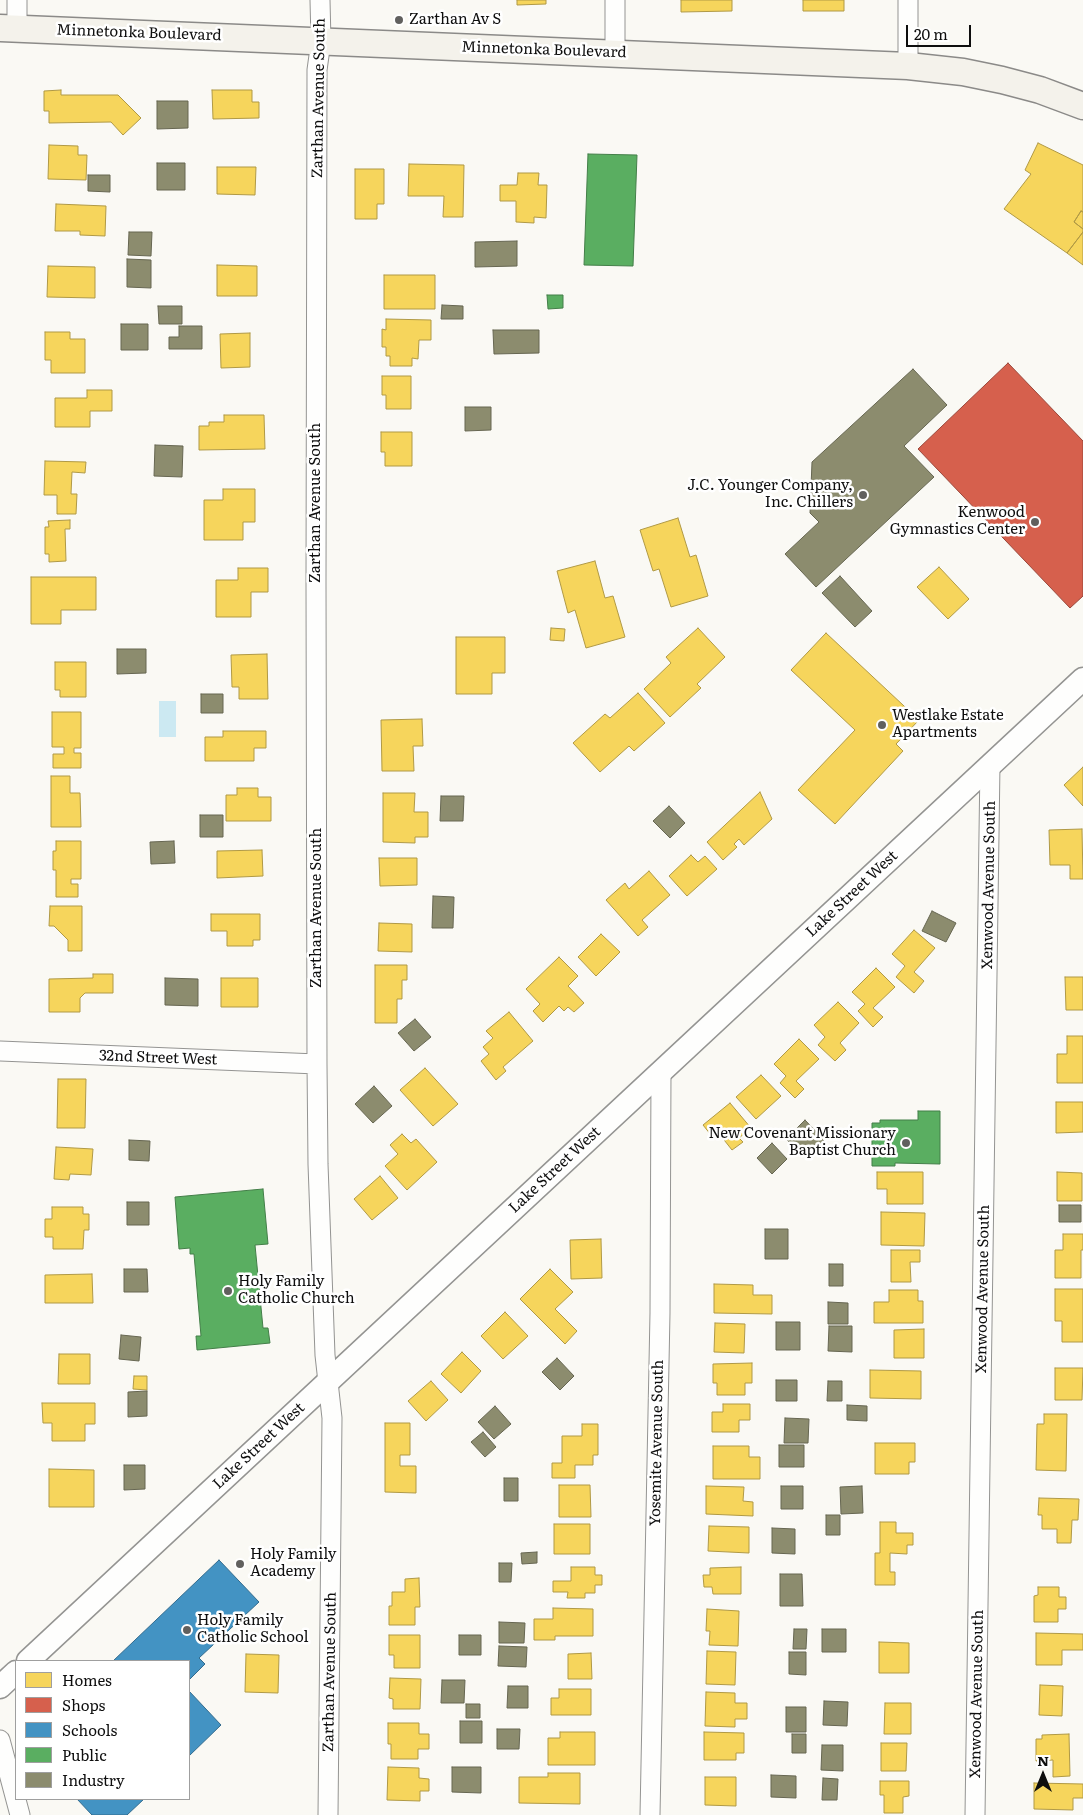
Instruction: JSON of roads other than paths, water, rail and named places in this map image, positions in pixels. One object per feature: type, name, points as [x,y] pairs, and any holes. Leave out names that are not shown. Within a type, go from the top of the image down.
[{"type":"main road","name":"Minnetonka Boulevard","points":[[9,28],[908,66],[963,72],[1002,80],[1040,90],[1083,106]]},
{"type":"street","points":[[9,28],[17,0]]},
{"type":"street","name":"Zarthan Avenue South","points":[[320,0],[321,41],[318,70],[317,125],[317,1064],[325,1355],[332,1418],[328,1815]]},
{"type":"street","points":[[615,0],[615,53]]},
{"type":"street","points":[[908,0],[908,66]]},
{"type":"street","name":"Lake Street West","points":[[29,1660],[1083,679]]},
{"type":"street","name":"Xenwood Avenue South","points":[[975,1815],[990,764]]},
{"type":"street","name":"32nd Street West","points":[[0,1051],[317,1064]]},
{"type":"street","name":"Yosemite Avenue South","points":[[650,1815],[660,1322],[661,1071]]},
{"type":"street","points":[[0,1687],[15,1673]]},
{"type":"street","points":[[0,1740],[15,1796]]},
{"type":"street","points":[[16,1800],[20,1815]]},
{"type":"water","points":[[159,701],[176,701],[176,737],[159,737]]},
{"type":"place","name":"Zarthan Av S","points":[[399,20]]},
{"type":"place","name":"J.C. Younger Company, Inc. Chillers","points":[[863,495]]},
{"type":"place","name":"Kenwood Gymnastics Center","points":[[1035,522]]},
{"type":"place","name":"Westlake Estate Apartments","points":[[882,725]]},
{"type":"place","name":"New Covenant Missionary Baptist Church","points":[[906,1143]]},
{"type":"place","name":"Holy Family Catholic Church","points":[[228,1291]]},
{"type":"place","name":"Holy Family Academy","points":[[240,1564]]},
{"type":"place","name":"Holy Family Catholic School","points":[[187,1630]]}]
